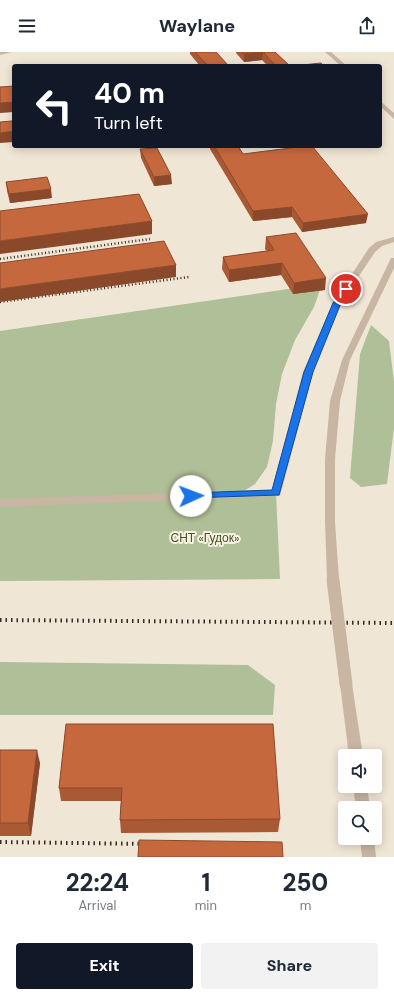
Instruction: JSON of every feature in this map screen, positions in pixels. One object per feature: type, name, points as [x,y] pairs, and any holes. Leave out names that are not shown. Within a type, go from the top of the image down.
[{"type":"street","points":[[0,53],[9,52]]},
{"type":"street","points":[[328,52],[342,64]]},
{"type":"street","points":[[382,105],[394,117]]},
{"type":"street","points":[[0,503],[276,493],[308,372],[337,303],[372,250],[379,244],[394,240]]},
{"type":"street","points":[[355,749],[333,579],[330,522],[330,459],[335,401],[346,360],[394,260]]},
{"type":"street","points":[[368,845],[369,857]]},
{"type":"green space","name":"СНТ «Гудок»","points":[[322,284],[314,307],[295,340],[282,374],[276,404],[273,441],[267,467],[255,484],[239,494],[276,493],[280,579],[0,581],[0,331]]},
{"type":"green space","points":[[371,325],[389,341],[394,382],[394,428],[387,484],[361,487],[350,478],[360,354]]},
{"type":"green space","points":[[0,662],[248,665],[275,685],[273,715],[0,715]]},
{"type":"building","points":[[195,52],[216,52],[227,64],[206,64]]},
{"type":"building","points":[[242,52],[263,52],[244,54]]},
{"type":"building","points":[[263,52],[275,52],[288,64],[274,64]]},
{"type":"building","points":[[12,86],[12,102],[0,103],[0,87]]},
{"type":"building","points":[[12,121],[12,131],[0,133],[0,122]]},
{"type":"building","points":[[157,148],[171,175],[154,177],[140,149]]},
{"type":"building","points":[[215,148],[239,148],[243,154],[290,148],[314,148],[368,214],[303,223],[292,207],[253,211]]},
{"type":"building","points":[[47,177],[51,189],[9,194],[6,182]]},
{"type":"building","points":[[139,194],[152,221],[0,241],[0,211]]},
{"type":"building","points":[[296,233],[326,278],[294,283],[282,263],[229,270],[223,257],[274,250],[266,237]]},
{"type":"building","points":[[164,241],[176,265],[0,289],[0,263]]},
{"type":"building","points":[[66,724],[273,724],[280,819],[120,820],[122,788],[59,788]]},
{"type":"building","points":[[0,750],[37,750],[28,823],[0,823]]},
{"type":"building","points":[[139,840],[282,842],[283,857],[138,857]]},
{"type":"railway","points":[[0,259],[150,239]]},
{"type":"railway","points":[[0,302],[189,277]]},
{"type":"railway","points":[[0,620],[394,623]]},
{"type":"railway","points":[[0,842],[150,844]]},
{"type":"route","points":[[191,496],[276,493],[308,372],[337,303],[346,289]]}]
